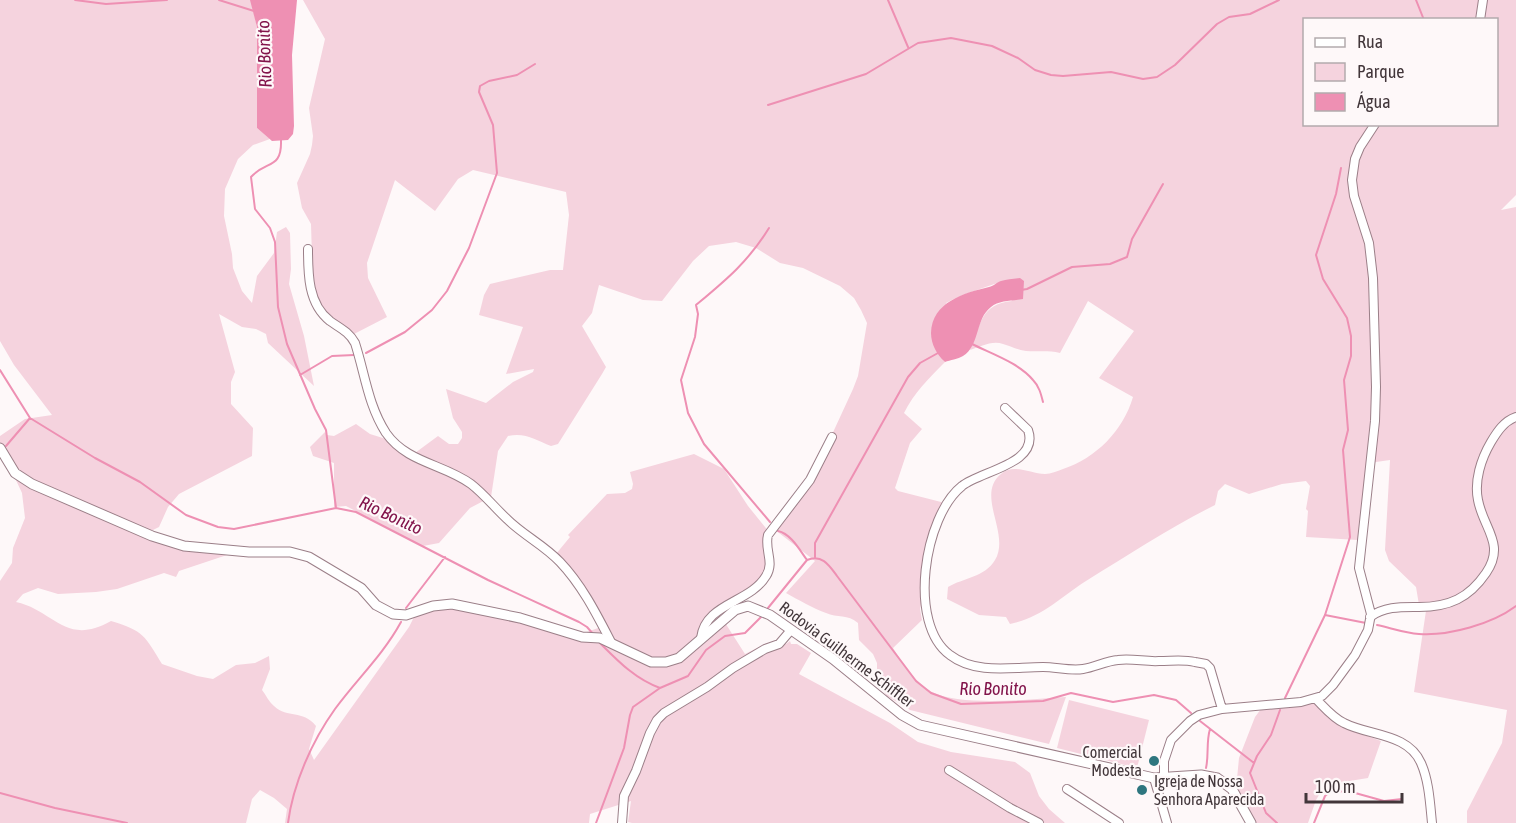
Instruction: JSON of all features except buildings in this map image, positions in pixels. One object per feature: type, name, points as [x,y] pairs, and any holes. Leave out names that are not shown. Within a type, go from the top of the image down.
[{"type":"street","points":[[1480,18],[1483,0]]},
{"type":"street","points":[[1167,823],[1159,778],[1167,749],[1177,732],[1199,715],[1222,709],[1301,702],[1322,696],[1333,685],[1365,638],[1370,616],[1359,568],[1375,420],[1376,387],[1372,261],[1352,180],[1355,159],[1374,126]]},
{"type":"street","points":[[308,249],[309,283],[312,295],[324,316],[351,335],[369,397],[386,433],[396,445],[409,454],[472,484],[508,521],[559,561],[573,577],[611,642]]},
{"type":"street","points":[[1005,408],[1028,430],[1030,435],[1026,449],[1011,464],[970,480],[955,492],[943,509],[932,540],[925,576],[925,609],[931,630],[940,645],[956,659],[1000,669],[1044,667],[1076,669],[1123,660],[1206,664],[1210,668],[1222,709]]},
{"type":"street","points":[[1370,616],[1384,610],[1401,607],[1428,607],[1459,599],[1467,596],[1486,573],[1494,558],[1494,542],[1479,508],[1476,486],[1484,456],[1494,436],[1506,422],[1516,417]]},
{"type":"street","points":[[701,638],[704,625],[716,612],[751,592],[767,574],[771,566],[766,544],[768,535],[810,480],[832,437]]},
{"type":"street","name":"Rodovia Guilherme Schiffler","points":[[0,448],[15,473],[32,484],[152,536],[184,546],[249,552],[300,553],[347,578],[361,588],[381,609],[393,614],[406,615],[438,605],[452,604],[520,618],[582,637],[597,638],[611,642],[645,660],[659,663],[679,657],[735,610],[748,606],[770,615],[833,659],[902,715],[920,725],[1159,778],[1209,776],[1222,780],[1235,794],[1251,823]]},
{"type":"street","points":[[622,823],[624,796],[657,720],[664,713],[733,668],[765,649],[779,645],[791,630]]},
{"type":"street","points":[[1316,699],[1326,710],[1344,723],[1399,741],[1413,751],[1424,771],[1432,823]]},
{"type":"street","points":[[949,770],[1039,823]]},
{"type":"street","points":[[1067,789],[1119,823]]},
{"type":"green space","points":[[0,0],[251,0],[257,27],[257,128],[270,139],[253,145],[238,159],[225,189],[224,216],[233,268],[242,291],[252,303],[257,276],[274,253],[277,232],[286,227],[290,233],[289,284],[304,336],[314,386],[268,343],[266,334],[256,329],[242,327],[219,314],[235,372],[231,382],[231,404],[253,428],[252,456],[179,494],[168,507],[159,527],[151,531],[166,540],[230,554],[179,571],[176,577],[164,573],[117,589],[96,592],[58,594],[38,588],[23,594],[16,602],[29,606],[71,629],[95,628],[111,621],[130,628],[147,641],[162,664],[197,676],[213,679],[236,665],[255,663],[269,656],[270,669],[262,690],[279,710],[306,718],[316,726],[309,749],[314,760],[409,627],[415,615],[446,606],[550,624],[584,633],[601,627],[556,554],[570,537],[568,535],[607,494],[625,493],[632,489],[630,472],[694,454],[724,469],[748,506],[769,532],[765,569],[753,594],[722,618],[745,654],[767,643],[786,644],[790,641],[791,644],[797,644],[811,653],[799,674],[890,723],[918,742],[951,752],[1015,762],[1030,773],[1039,796],[1049,809],[1065,823],[632,823],[628,822],[631,801],[590,814],[589,823],[285,823],[287,809],[260,790],[252,799],[246,823],[0,823],[0,581],[12,563],[13,548],[25,518],[22,493],[0,446],[0,436],[25,419],[52,415],[14,365],[0,341]]},
{"type":"green space","points":[[303,0],[1516,0],[1516,195],[1501,210],[1516,207],[1516,823],[1467,823],[1467,811],[1502,743],[1507,710],[1414,692],[1427,604],[1419,605],[1416,587],[1389,561],[1385,550],[1390,460],[1368,466],[1364,538],[1358,540],[1306,537],[1308,511],[1306,509],[1310,486],[1306,481],[1282,484],[1249,494],[1225,484],[1218,491],[1215,505],[1182,522],[1031,617],[1010,624],[1006,617],[979,615],[947,599],[948,587],[980,574],[995,560],[999,550],[999,539],[991,493],[994,483],[1001,474],[1017,469],[1047,474],[1075,464],[1107,442],[1128,409],[1133,397],[1099,378],[1134,331],[1088,301],[1060,353],[1026,351],[995,343],[970,350],[983,317],[988,311],[993,306],[1012,301],[1003,281],[946,303],[942,359],[945,362],[917,392],[904,413],[922,429],[910,443],[895,488],[898,491],[945,503],[932,542],[920,609],[922,620],[893,648],[905,667],[920,684],[944,697],[998,701],[1066,697],[1049,744],[910,710],[887,696],[883,690],[877,678],[877,663],[873,654],[859,640],[858,623],[850,618],[821,611],[786,593],[815,561],[774,529],[829,441],[853,389],[858,376],[867,323],[854,298],[840,286],[803,268],[780,263],[756,248],[736,242],[709,246],[693,261],[662,301],[643,300],[599,285],[592,313],[582,326],[606,367],[602,374],[558,444],[551,446],[525,436],[508,436],[498,451],[491,497],[470,508],[439,543],[423,546],[346,506],[334,507],[334,463],[313,456],[310,447],[325,432],[327,435],[334,436],[356,424],[370,434],[402,444],[415,453],[438,436],[449,444],[458,444],[462,438],[462,432],[453,418],[446,389],[486,403],[513,382],[533,372],[534,369],[506,374],[523,327],[479,315],[484,295],[490,284],[550,270],[563,270],[569,215],[566,192],[473,170],[458,179],[435,211],[395,180],[367,263],[368,278],[387,317],[354,334],[347,328],[325,318],[313,291],[311,224],[302,208],[297,183],[312,145],[309,108],[325,39]]},
{"type":"green space","points":[[1278,699],[1316,700],[1324,713],[1345,728],[1381,741],[1368,778],[1325,785],[1316,800],[1308,823],[1254,823],[1236,789],[1239,758],[1255,717],[1264,705]]},
{"type":"green space","points":[[1069,700],[1149,720],[1137,768],[1057,748]]},
{"type":"water","points":[[250,0],[297,0],[292,55],[294,126],[293,134],[288,140],[272,141],[257,128],[257,27]]},
{"type":"water","points":[[1020,278],[1024,281],[1023,299],[1002,302],[991,307],[982,318],[968,352],[945,362],[935,349],[931,333],[933,322],[943,306],[960,296],[1003,280]]},
{"type":"waterway","points":[[75,0],[106,4],[167,0]]},
{"type":"waterway","points":[[219,0],[254,11]]},
{"type":"waterway","points":[[888,0],[908,47]]},
{"type":"waterway","points":[[768,105],[866,74],[918,43],[951,38],[992,46],[1018,58],[1035,70],[1051,75],[1111,72],[1143,79],[1157,77],[1175,65],[1217,24],[1229,17],[1250,14],[1279,0]]},
{"type":"waterway","points":[[1416,0],[1423,18]]},
{"type":"waterway","points":[[366,353],[405,332],[432,310],[447,291],[469,248],[497,173],[493,125],[479,92],[480,86],[489,81],[517,75],[535,64]]},
{"type":"waterway","name":"Rio Bonito","points":[[281,140],[281,150],[276,160],[251,177],[255,209],[270,228],[275,242],[278,307],[287,344],[326,430],[336,508]]},
{"type":"waterway","points":[[1285,698],[1325,615],[1350,537],[1343,450],[1348,430],[1344,380],[1351,356],[1351,336],[1347,318],[1323,279],[1316,255],[1336,194],[1341,168]]},
{"type":"waterway","points":[[1021,290],[1072,267],[1110,264],[1127,257],[1132,239],[1163,184]]},
{"type":"waterway","points":[[769,228],[745,261],[696,305],[698,314],[695,337],[681,380],[688,413],[704,444],[770,522]]},
{"type":"waterway","points":[[972,344],[1005,359],[1027,374],[1037,385],[1043,402]]},
{"type":"waterway","points":[[815,557],[815,543],[908,377],[920,363],[938,353]]},
{"type":"waterway","points":[[300,375],[332,356],[354,355]]},
{"type":"waterway","points":[[0,370],[30,418],[95,458],[140,482],[186,515],[218,527],[234,529],[336,508],[356,512],[488,580],[579,622],[594,635]]},
{"type":"waterway","points":[[6,446],[30,418]]},
{"type":"waterway","points":[[778,531],[791,539],[807,560]]},
{"type":"waterway","points":[[406,608],[445,557]]},
{"type":"waterway","name":"Rio Bonito","points":[[768,608],[807,560],[817,558],[831,568],[916,681],[931,693],[961,704],[1043,701],[1071,693],[1113,702],[1154,695],[1176,700],[1191,713]]},
{"type":"waterway","points":[[1377,625],[1403,632],[1443,633],[1470,628],[1516,606]]},
{"type":"waterway","points":[[1325,615],[1366,623]]},
{"type":"waterway","points":[[596,823],[624,748],[633,707],[660,688],[688,676],[706,650],[725,636],[745,633],[761,617]]},
{"type":"waterway","points":[[288,823],[299,778],[319,735],[335,709],[378,656],[401,622]]},
{"type":"waterway","name":"Rio Bonito","points":[[599,642],[620,663],[660,688]]},
{"type":"waterway","name":"Rio Bonito","points":[[1277,823],[1266,813],[1250,773],[1257,756],[1271,735],[1280,710]]},
{"type":"waterway","name":"Rio Bonito","points":[[1200,721],[1254,763]]},
{"type":"waterway","points":[[1206,768],[1210,729]]},
{"type":"waterway","points":[[1314,823],[1325,796],[1330,792],[1348,791],[1384,801],[1402,799]]},
{"type":"waterway","points":[[0,793],[55,808],[127,823]]},
{"type":"place","name":"Comercial Modesta","points":[[1154,761]]},
{"type":"place","name":"Igreja de Nossa Senhora Aparecida","points":[[1142,790]]}]
